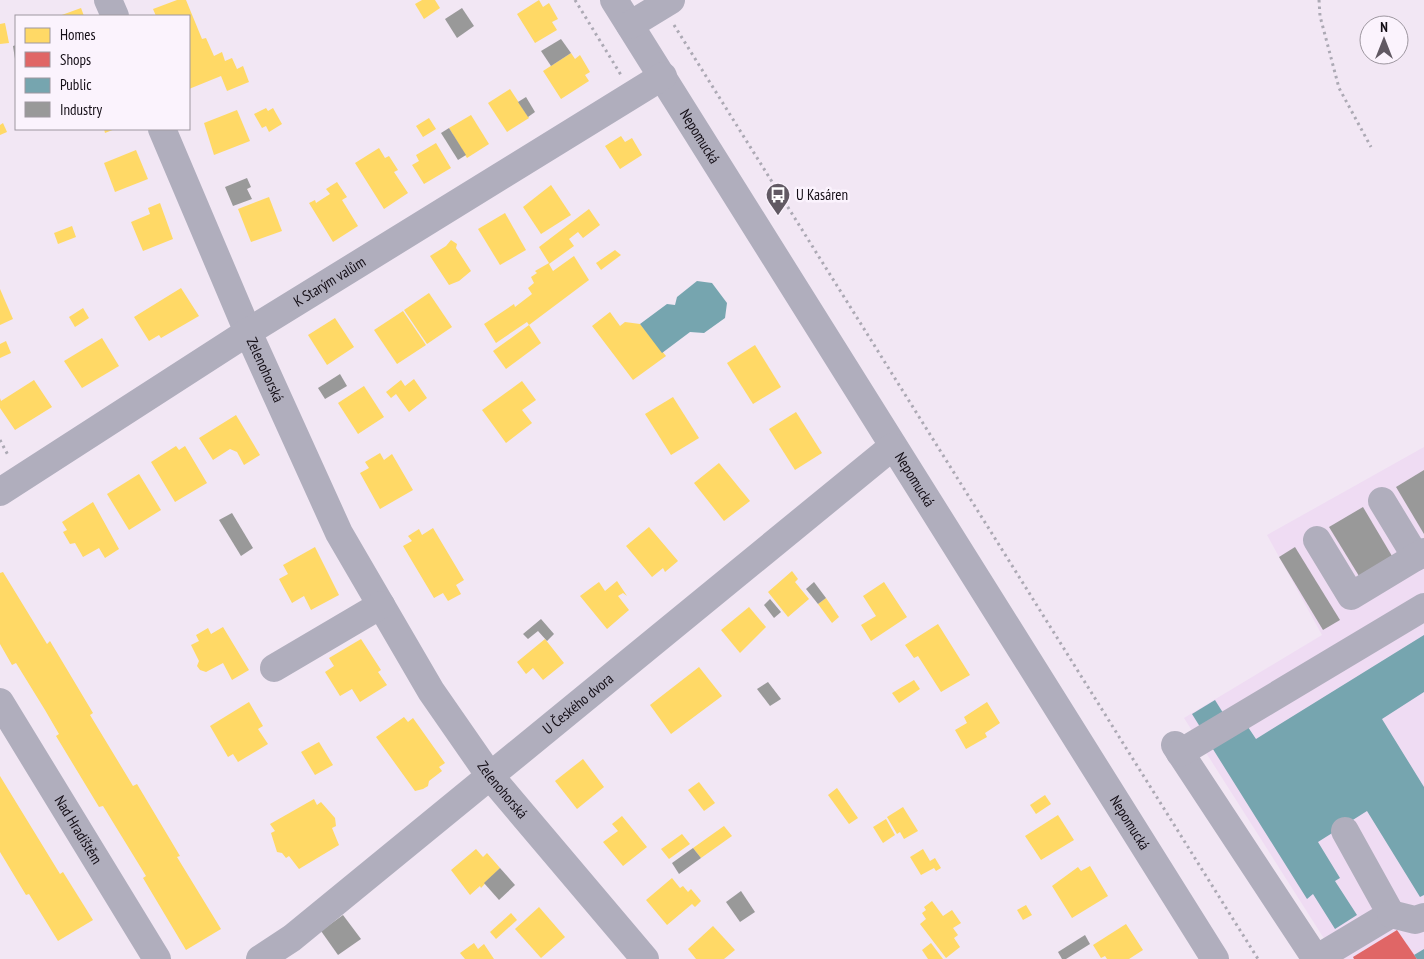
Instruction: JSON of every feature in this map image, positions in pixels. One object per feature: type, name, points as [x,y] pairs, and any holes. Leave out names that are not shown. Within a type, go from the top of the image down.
[{"type":"street","points":[[108,0],[115,15]]},
{"type":"street","name":"Nepomucká","points":[[614,0],[663,76],[1206,956]]},
{"type":"street","points":[[630,25],[667,3]]},
{"type":"street","name":"K Starým valům","points":[[0,492],[248,332],[663,76]]},
{"type":"street","name":"Zelenohorská","points":[[162,130],[248,332],[339,533],[430,690],[490,776],[633,955]]},
{"type":"street","name":"U Českého dvora","points":[[260,959],[292,938],[892,447]]},
{"type":"street","points":[[1316,540],[1351,596],[1420,554],[1382,501]]},
{"type":"street","points":[[274,668],[381,605]]},
{"type":"street","points":[[1424,607],[1177,749],[1316,959],[1391,914],[1415,920],[1424,917]]},
{"type":"street","name":"Nad Hradištěm","points":[[0,702],[157,959]]},
{"type":"street","points":[[1345,831],[1391,914]]},
{"type":"path","points":[[574,0],[634,94]]},
{"type":"path","points":[[1319,0],[1320,16],[1339,88],[1372,147]]},
{"type":"path","points":[[667,3],[1258,959]]},
{"type":"path","points":[[0,440],[11,460]]},
{"type":"shaded area","points":[[1424,447],[1424,959],[1337,959],[1184,718],[1322,635],[1267,535]]},
{"type":"building: Homes","points":[[177,0],[186,0],[202,39],[206,38],[214,56],[222,52],[225,61],[232,58],[237,69],[243,66],[249,82],[227,91],[221,76],[190,89],[190,15],[156,15],[153,9]]},
{"type":"building: Homes","points":[[422,0],[435,0],[440,8],[424,19],[415,4]]},
{"type":"building: Homes","points":[[539,0],[543,7],[549,3],[558,19],[552,22],[557,30],[535,43],[517,14]]},
{"type":"building: Homes","points":[[81,8],[84,15],[62,15]]},
{"type":"building: Homes","points":[[5,23],[9,43],[0,44],[0,24]]},
{"type":"building: Homes","points":[[571,53],[575,59],[580,55],[590,72],[585,75],[589,81],[561,99],[543,71]]},
{"type":"building: Homes","points":[[510,89],[529,118],[507,132],[488,103]]},
{"type":"building: Homes","points":[[266,108],[268,111],[273,108],[282,124],[269,132],[266,126],[262,128],[254,114]]},
{"type":"building: Homes","points":[[237,110],[250,141],[214,155],[204,123]]},
{"type":"building: Homes","points":[[471,115],[489,144],[467,158],[449,128]]},
{"type":"building: Homes","points":[[429,118],[436,129],[423,137],[416,126]]},
{"type":"building: Homes","points":[[3,123],[7,132],[0,135],[0,125]]},
{"type":"building: Homes","points":[[621,136],[625,142],[632,138],[642,155],[620,169],[605,146]]},
{"type":"building: Homes","points":[[436,143],[451,168],[424,184],[412,165],[419,161],[416,155]]},
{"type":"building: Homes","points":[[379,148],[385,158],[389,156],[398,170],[394,172],[408,193],[384,209],[355,163]]},
{"type":"building: Homes","points":[[136,150],[148,179],[115,192],[104,163]]},
{"type":"building: Homes","points":[[337,182],[347,197],[342,200],[358,226],[333,242],[309,203],[315,200],[316,203],[330,194],[326,189]]},
{"type":"building: Homes","points":[[551,185],[571,215],[541,234],[523,207]]},
{"type":"building: Homes","points":[[269,197],[282,231],[251,242],[238,209]]},
{"type":"building: Homes","points":[[160,203],[173,239],[143,251],[131,222],[150,214],[148,208]]},
{"type":"building: Homes","points":[[589,209],[600,225],[583,238],[578,232],[569,239],[574,246],[549,264],[553,271],[574,256],[589,280],[529,325],[527,322],[496,343],[484,324],[514,304],[515,307],[532,294],[528,288],[534,283],[531,277],[537,273],[535,271],[549,263],[539,247]]},
{"type":"building: Homes","points":[[505,213],[526,250],[500,265],[478,229]]},
{"type":"building: Homes","points":[[72,226],[76,237],[58,244],[54,233]]},
{"type":"building: Homes","points":[[451,240],[457,244],[456,248],[471,271],[459,281],[449,285],[430,256],[446,246]]},
{"type":"building: Homes","points":[[615,250],[621,255],[601,270],[596,263]]},
{"type":"building: Homes","points":[[181,288],[199,316],[161,338],[159,335],[149,341],[134,317]]},
{"type":"building: Homes","points":[[0,289],[13,319],[0,325]]},
{"type":"building: Homes","points":[[429,293],[452,327],[427,344],[404,310]]},
{"type":"building: Homes","points":[[83,308],[89,318],[75,327],[69,317]]},
{"type":"building: Homes","points":[[403,311],[426,345],[397,364],[374,330]]},
{"type":"building: Homes","points":[[610,312],[620,326],[625,322],[640,324],[666,356],[633,380],[592,326]]},
{"type":"building: Homes","points":[[335,318],[354,347],[327,365],[308,335]]},
{"type":"building: Homes","points":[[529,325],[541,343],[506,369],[493,351]]},
{"type":"building: Homes","points":[[102,338],[119,366],[82,388],[64,361]]},
{"type":"building: Homes","points":[[6,341],[11,353],[0,358],[0,344]]},
{"type":"building: Homes","points":[[755,345],[781,387],[753,404],[727,363]]},
{"type":"building: Homes","points":[[414,379],[427,398],[409,412],[396,394],[391,398],[386,392],[401,380],[405,386]]},
{"type":"building: Homes","points":[[34,380],[52,407],[15,430],[0,408],[0,398],[1,401]]},
{"type":"building: Homes","points":[[522,381],[536,400],[522,410],[532,423],[506,443],[482,410]]},
{"type":"building: Homes","points":[[364,386],[384,417],[358,434],[338,403]]},
{"type":"building: Homes","points":[[673,397],[699,438],[671,455],[645,414]]},
{"type":"building: Homes","points":[[796,412],[822,453],[795,470],[769,429]]},
{"type":"building: Homes","points":[[236,415],[260,455],[244,465],[237,452],[230,449],[213,460],[199,438]]},
{"type":"building: Homes","points":[[176,446],[179,450],[185,446],[207,483],[175,502],[151,462]]},
{"type":"building: Homes","points":[[380,453],[384,460],[392,454],[413,490],[380,509],[360,473],[369,468],[365,462]]},
{"type":"building: Homes","points":[[719,463],[750,501],[724,521],[694,483]]},
{"type":"building: Homes","points":[[139,474],[161,510],[129,530],[107,494]]},
{"type":"building: Homes","points":[[93,502],[119,549],[105,558],[99,548],[83,557],[75,543],[70,544],[63,532],[67,530],[62,522]]},
{"type":"building: Homes","points":[[649,527],[678,561],[665,572],[663,568],[652,577],[626,546]]},
{"type":"building: Homes","points":[[433,528],[464,580],[456,585],[461,594],[448,601],[443,593],[434,598],[403,546],[412,541],[408,536],[419,529],[422,535]]},
{"type":"building: Homes","points":[[315,547],[339,595],[311,610],[304,596],[292,603],[279,579],[288,574],[283,565]]},
{"type":"building: Homes","points":[[792,571],[798,579],[795,582],[809,599],[788,617],[768,592]]},
{"type":"building: Homes","points":[[3,572],[47,644],[50,641],[93,713],[90,715],[133,786],[137,784],[180,856],[177,857],[221,929],[186,950],[143,878],[146,876],[103,806],[99,807],[56,736],[59,734],[16,663],[12,665],[0,644],[0,573]]},
{"type":"building: Homes","points":[[617,581],[627,596],[623,593],[618,596],[629,610],[607,629],[580,596],[599,582],[605,591]]},
{"type":"building: Homes","points":[[884,582],[907,617],[871,641],[861,625],[876,616],[863,596]]},
{"type":"building: Homes","points":[[826,598],[839,617],[832,623],[818,604]]},
{"type":"building: Homes","points":[[749,607],[766,627],[740,653],[721,630]]},
{"type":"building: Homes","points":[[938,624],[970,675],[941,692],[918,656],[914,658],[905,645]]},
{"type":"building: Homes","points":[[223,627],[249,670],[232,680],[223,663],[206,672],[200,670],[197,666],[199,661],[191,645],[199,641],[196,635],[208,628],[211,634]]},
{"type":"building: Homes","points":[[361,639],[381,670],[378,672],[387,685],[360,702],[352,689],[340,696],[325,672],[334,666],[329,658]]},
{"type":"building: Homes","points":[[545,639],[564,663],[543,680],[533,668],[526,674],[517,662]]},
{"type":"building: Homes","points":[[699,667],[722,696],[671,734],[650,705]]},
{"type":"building: Homes","points":[[914,680],[920,689],[899,703],[892,693]]},
{"type":"building: Homes","points":[[249,702],[263,726],[258,729],[268,744],[238,762],[233,754],[228,757],[210,726]]},
{"type":"building: Homes","points":[[987,702],[1000,723],[985,733],[987,737],[966,749],[955,730],[967,723],[964,717]]},
{"type":"building: Homes","points":[[404,717],[408,722],[413,718],[445,763],[439,767],[442,771],[429,781],[428,786],[415,791],[376,737]]},
{"type":"building: Homes","points":[[319,742],[333,765],[315,775],[301,752]]},
{"type":"building: Homes","points":[[583,759],[604,787],[577,809],[555,781]]},
{"type":"building: Homes","points":[[0,776],[60,874],[63,872],[93,920],[58,941],[29,894],[26,895],[0,852]]},
{"type":"building: Homes","points":[[699,782],[715,803],[704,811],[688,790]]},
{"type":"building: Homes","points":[[837,788],[858,818],[849,824],[828,795]]},
{"type":"building: Homes","points":[[1045,795],[1051,804],[1036,814],[1030,805]]},
{"type":"building: Homes","points":[[314,799],[317,805],[321,802],[335,818],[336,826],[332,828],[339,845],[299,869],[289,856],[286,858],[282,853],[277,852],[271,833],[275,831],[270,824]]},
{"type":"building: Homes","points":[[903,807],[918,831],[904,839],[900,832],[897,834],[887,817]]},
{"type":"building: Homes","points":[[1058,815],[1074,840],[1041,860],[1025,836]]},
{"type":"building: Homes","points":[[622,816],[647,847],[623,866],[603,842],[618,831],[612,824]]},
{"type":"building: Homes","points":[[886,819],[895,835],[883,843],[873,827]]},
{"type":"building: Homes","points":[[724,826],[732,836],[701,858],[693,848]]},
{"type":"building: Homes","points":[[682,834],[690,844],[669,859],[661,849]]},
{"type":"building: Homes","points":[[476,849],[483,857],[487,853],[500,868],[481,888],[480,886],[470,895],[451,870]]},
{"type":"building: Homes","points":[[923,849],[930,861],[935,858],[941,868],[936,871],[934,868],[921,875],[910,857]]},
{"type":"building: Homes","points":[[1090,866],[1108,896],[1072,918],[1052,886],[1078,867],[1081,871]]},
{"type":"building: Homes","points":[[672,878],[680,888],[683,886],[688,892],[691,889],[701,901],[695,907],[692,904],[667,925],[646,900]]},
{"type":"building: Homes","points":[[932,901],[943,916],[952,910],[961,923],[953,928],[958,935],[954,938],[960,947],[946,958],[920,924],[926,919],[922,913],[926,910],[924,907]]},
{"type":"building: Homes","points":[[1026,905],[1032,915],[1023,920],[1017,910]]},
{"type":"building: Homes","points":[[539,907],[565,937],[541,958],[515,929]]},
{"type":"building: Homes","points":[[511,913],[517,920],[496,939],[490,932]]},
{"type":"building: Homes","points":[[1126,924],[1143,950],[1129,959],[1107,959],[1105,956],[1101,958],[1093,945]]},
{"type":"building: Homes","points":[[713,926],[735,950],[724,959],[696,959],[688,949]]},
{"type":"building: Homes","points":[[474,943],[478,949],[484,944],[494,959],[465,959],[460,953]]},
{"type":"building: Homes","points":[[931,943],[943,959],[928,959],[922,950]]},
{"type":"building: Shops","points":[[1397,930],[1417,959],[1354,959],[1353,957]]},
{"type":"building: Public","points":[[697,281],[712,283],[727,303],[725,318],[704,333],[690,332],[662,353],[640,324],[667,304],[675,305],[677,297]]},
{"type":"building: Public","points":[[1424,635],[1424,692],[1382,719],[1424,787],[1424,895],[1420,897],[1367,811],[1318,842],[1340,878],[1335,881],[1357,915],[1335,929],[1313,894],[1307,899],[1211,746],[1246,724],[1256,739]]},
{"type":"building: Public","points":[[1215,700],[1225,716],[1202,730],[1192,714]]},
{"type":"building: Public","points":[[1424,949],[1424,959],[1417,959],[1414,955]]},
{"type":"building: Industry","points":[[462,8],[474,26],[457,38],[445,19]]},
{"type":"building: Industry","points":[[561,39],[571,53],[551,66],[541,51]]},
{"type":"building: Industry","points":[[526,97],[535,112],[528,117],[518,102]]},
{"type":"building: Industry","points":[[449,128],[466,155],[458,160],[441,133]]},
{"type":"building: Industry","points":[[247,178],[251,187],[247,189],[252,199],[233,206],[225,187]]},
{"type":"building: Industry","points":[[340,374],[347,386],[325,399],[318,388]]},
{"type":"building: Industry","points":[[1424,470],[1424,534],[1396,487]]},
{"type":"building: Industry","points":[[1363,507],[1392,556],[1359,576],[1329,527]]},
{"type":"building: Industry","points":[[232,513],[253,548],[241,556],[219,520]]},
{"type":"building: Industry","points":[[1295,547],[1340,620],[1323,630],[1279,557]]},
{"type":"building: Industry","points":[[814,582],[826,598],[818,604],[806,589]]},
{"type":"building: Industry","points":[[770,599],[781,612],[774,618],[764,605]]},
{"type":"building: Industry","points":[[541,619],[554,634],[547,641],[538,631],[528,639],[523,634]]},
{"type":"building: Industry","points":[[768,682],[781,699],[770,706],[757,689]]},
{"type":"building: Industry","points":[[693,848],[701,858],[679,874],[672,863]]},
{"type":"building: Industry","points":[[500,868],[515,885],[499,900],[484,883]]},
{"type":"building: Industry","points":[[741,891],[755,912],[740,922],[726,902]]},
{"type":"building: Industry","points":[[343,915],[361,939],[338,955],[321,931]]},
{"type":"building: Industry","points":[[1085,935],[1090,944],[1066,959],[1062,959],[1058,952]]},
{"type":"place","name":"U Kasáren","points":[[778,216]]}]
